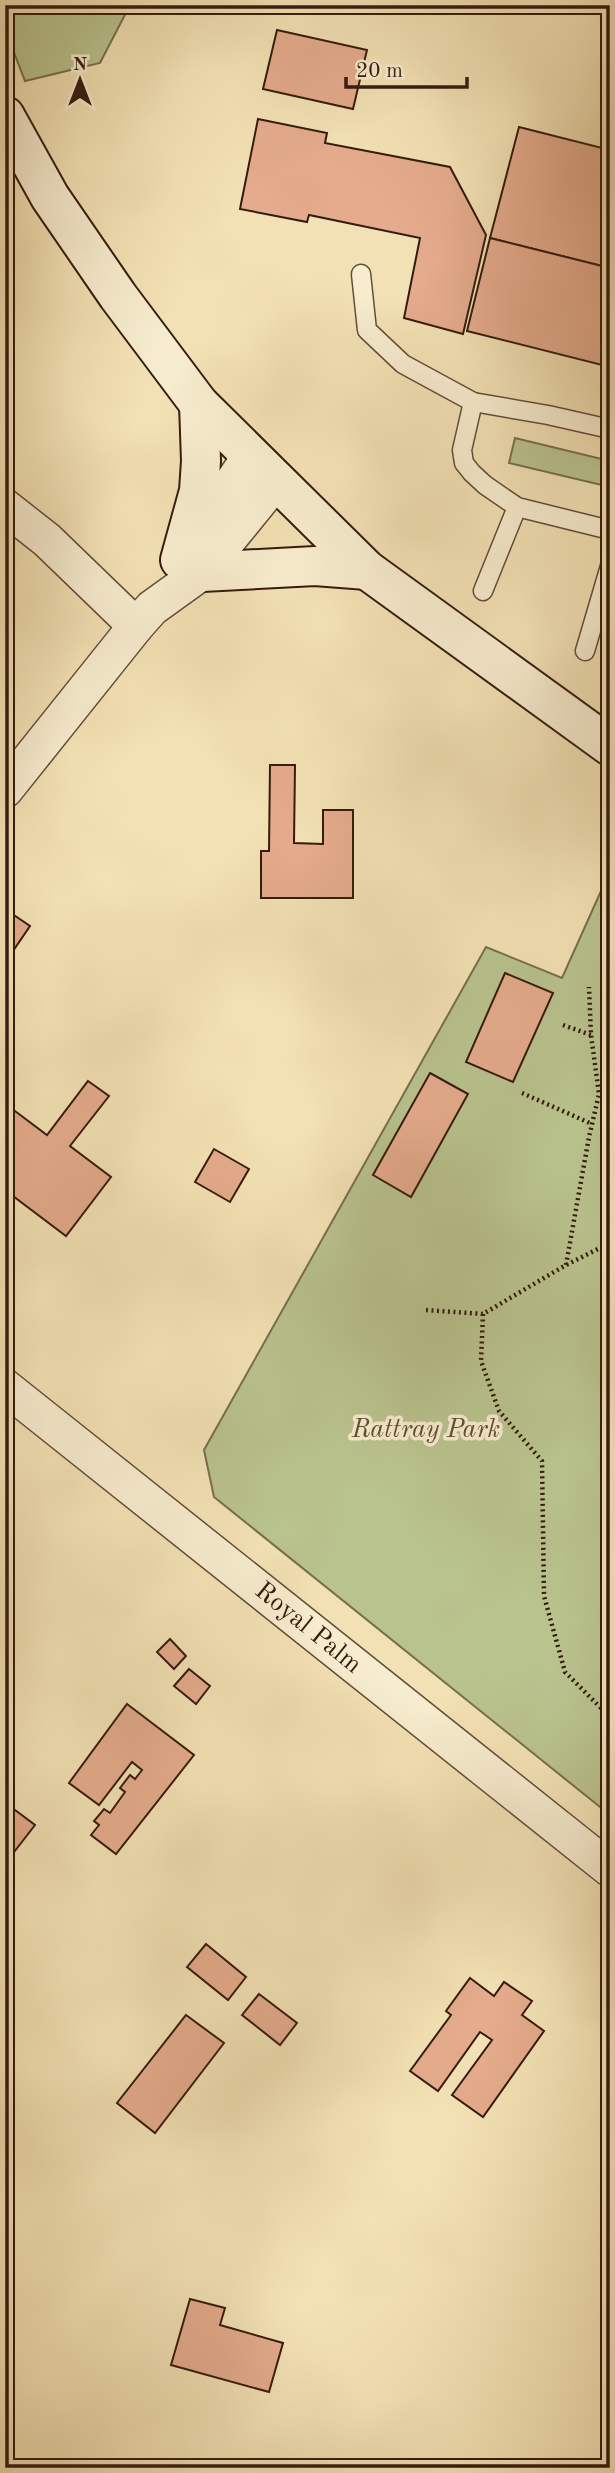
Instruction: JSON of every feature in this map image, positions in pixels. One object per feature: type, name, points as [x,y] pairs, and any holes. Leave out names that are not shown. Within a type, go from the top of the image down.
[{"type":"main road","points":[[5,116],[50,197],[118,296],[199,404],[367,570],[610,746]]},
{"type":"main road","points":[[199,404],[201,461],[191,566],[315,566],[367,570]]},
{"type":"street","points":[[5,790],[144,617],[191,566],[263,468]]},
{"type":"street","points":[[5,507],[144,617]]},
{"type":"street","name":"Royal Palm","points":[[5,1387],[610,1870]]},
{"type":"lane","points":[[361,274],[368,330],[403,364],[473,402],[610,429]]},
{"type":"lane","points":[[473,402],[462,450],[464,463],[485,485],[517,507],[610,530]]},
{"type":"lane","points":[[483,591],[517,507]]},
{"type":"lane","points":[[585,650],[610,566]]},
{"type":"path","points":[[566,1265],[599,1094],[591,1035],[589,987]]},
{"type":"path","points":[[562,1026],[591,1035]]},
{"type":"path","points":[[522,1093],[592,1124]]},
{"type":"path","points":[[426,1310],[483,1314],[566,1265],[610,1243]]},
{"type":"path","points":[[483,1314],[481,1361],[499,1411],[542,1461],[544,1595],[565,1672],[610,1717]]},
{"type":"green space","points":[[5,5],[130,5],[100,63],[25,81],[5,29]]},
{"type":"green space","points":[[515,438],[610,461],[610,487],[509,463]]},
{"type":"green space","name":"Rattray Park","points":[[610,871],[610,1815],[214,1497],[204,1450],[486,947],[562,978]]},
{"type":"building","points":[[277,30],[367,50],[353,109],[263,89]]},
{"type":"building","points":[[258,119],[327,133],[325,143],[450,167],[486,235],[463,334],[404,318],[420,238],[309,215],[307,222],[240,209]]},
{"type":"building","points":[[519,127],[610,150],[610,268],[490,238]]},
{"type":"building","points":[[490,238],[610,268],[610,367],[467,331]]},
{"type":"building","points":[[270,765],[295,765],[294,843],[323,844],[323,810],[353,810],[353,898],[261,898],[261,851],[269,851]]},
{"type":"building","points":[[5,909],[30,926],[13,951],[5,945]]},
{"type":"building","points":[[505,973],[553,993],[513,1082],[466,1062]]},
{"type":"building","points":[[430,1073],[468,1094],[411,1197],[373,1175]]},
{"type":"building","points":[[88,1081],[109,1096],[70,1146],[111,1177],[66,1236],[5,1190],[5,1115],[11,1108],[47,1135]]},
{"type":"building","points":[[214,1149],[249,1169],[230,1202],[195,1182]]},
{"type":"building","points":[[170,1639],[186,1656],[174,1669],[157,1652]]},
{"type":"building","points":[[189,1669],[210,1686],[196,1704],[174,1686]]},
{"type":"building","points":[[127,1704],[194,1755],[116,1854],[91,1835],[99,1825],[94,1821],[104,1809],[110,1813],[125,1792],[120,1788],[130,1775],[135,1779],[142,1770],[132,1762],[99,1805],[69,1783]]},
{"type":"building","points":[[11,1807],[35,1825],[11,1856],[5,1852],[5,1814]]},
{"type":"building","points":[[206,1944],[246,1977],[228,2000],[187,1967]]},
{"type":"building","points":[[470,1978],[494,1996],[504,1982],[532,2001],[522,2015],[544,2031],[483,2117],[452,2095],[492,2040],[480,2032],[438,2091],[410,2071],[451,2015],[446,2011]]},
{"type":"building","points":[[259,1994],[297,2023],[280,2045],[242,2015]]},
{"type":"building","points":[[186,2015],[224,2043],[155,2133],[117,2103]]},
{"type":"building","points":[[190,2299],[225,2308],[220,2325],[283,2343],[269,2392],[171,2365]]}]
